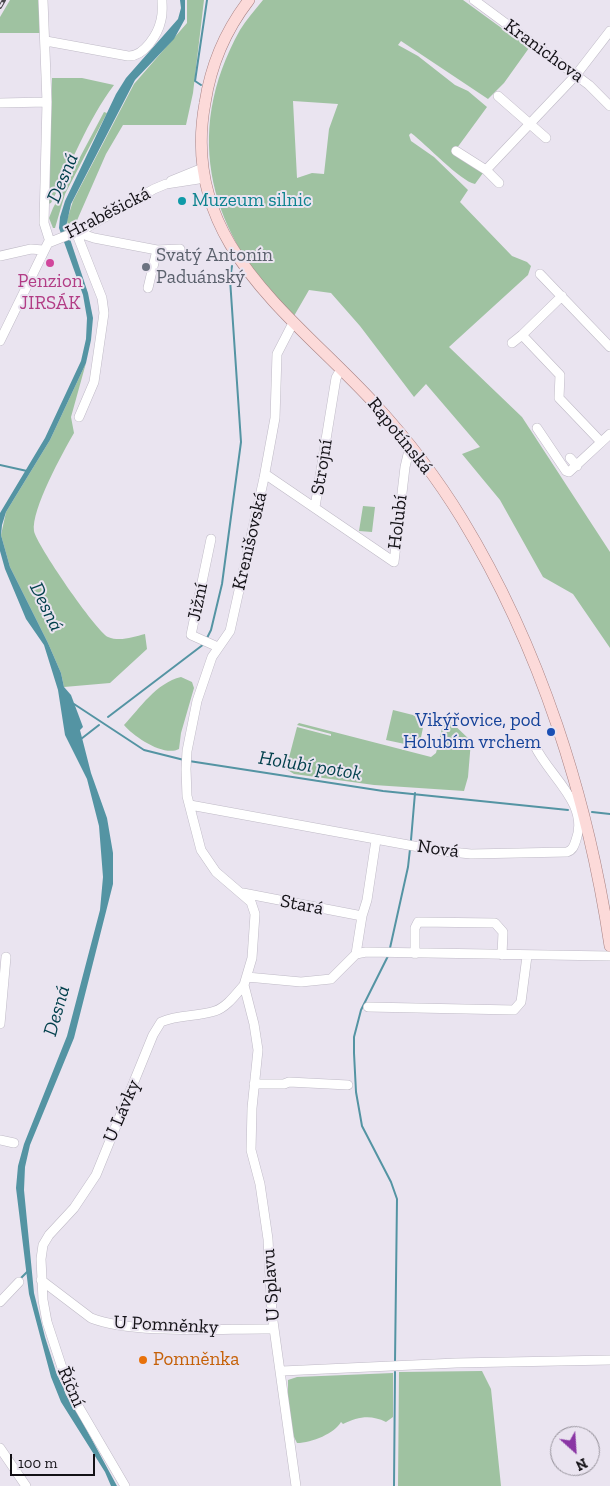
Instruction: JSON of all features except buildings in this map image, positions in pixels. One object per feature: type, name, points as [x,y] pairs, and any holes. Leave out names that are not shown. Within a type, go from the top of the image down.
[{"type":"main road","name":"Rapotínská","points":[[250,0],[232,24],[222,44],[208,86],[202,118],[204,173],[217,220],[234,251],[258,286],[341,369],[410,446],[462,519],[501,592],[548,701],[583,811],[610,946]]},
{"type":"street","points":[[0,341],[43,250],[54,240],[44,223],[47,99],[43,0]]},
{"type":"street","points":[[46,41],[128,56],[137,55],[143,50],[158,28],[161,20],[162,0]]},
{"type":"street","name":"Kranichova","points":[[474,0],[576,75],[610,106]]},
{"type":"street","points":[[486,170],[576,75],[610,31]]},
{"type":"street","points":[[498,96],[546,138]]},
{"type":"street","points":[[0,103],[47,99]]},
{"type":"street","points":[[456,150],[486,170],[499,183]]},
{"type":"street","name":"Hraběšická","points":[[54,240],[74,233],[188,173],[204,173]]},
{"type":"street","points":[[74,233],[157,250],[180,249]]},
{"type":"street","points":[[74,233],[102,298],[104,313],[94,382],[79,417]]},
{"type":"street","points":[[0,256],[31,249],[43,250]]},
{"type":"street","points":[[148,288],[157,250]]},
{"type":"street","points":[[540,274],[610,347]]},
{"type":"street","points":[[512,344],[562,296]]},
{"type":"street","name":"Krenišovská","points":[[186,754],[197,701],[212,657],[230,631],[276,418],[277,354],[293,323]]},
{"type":"street","points":[[522,335],[560,375],[559,398],[602,442]]},
{"type":"street","name":"Strojní","points":[[265,474],[315,508],[336,378],[341,369]]},
{"type":"street","points":[[537,428],[566,471],[569,472],[610,434]]},
{"type":"street","name":"Holubí","points":[[315,508],[394,562],[405,467],[410,446]]},
{"type":"street","points":[[570,458],[577,466]]},
{"type":"street","name":"Jižní","points":[[211,539],[191,634],[218,647]]},
{"type":"street","name":"Nová","points":[[190,805],[376,840],[470,854],[562,853],[571,850],[580,828],[572,799],[540,756],[535,746]]},
{"type":"street","name":"U Splavu","points":[[186,754],[190,805],[201,850],[216,872],[243,893],[251,902],[256,914],[252,958],[246,981],[258,1050],[254,1084],[251,1150],[260,1184],[268,1238],[274,1329],[282,1371],[284,1409],[296,1486]]},
{"type":"street","points":[[246,981],[301,982],[331,979],[356,954],[362,916],[367,900],[376,840]]},
{"type":"street","name":"Stará","points":[[243,893],[362,916]]},
{"type":"street","points":[[415,954],[415,928],[418,922],[495,923],[503,932],[502,955]]},
{"type":"street","points":[[356,954],[610,956]]},
{"type":"street","points":[[368,1007],[514,1010],[521,1002],[527,956]]},
{"type":"street","points":[[0,1024],[6,958]]},
{"type":"street","name":"U Lávky","points":[[42,1280],[43,1245],[49,1235],[81,1199],[96,1175],[153,1035],[161,1022],[182,1015],[214,1012],[230,1000],[246,981]]},
{"type":"street","points":[[254,1084],[284,1084],[289,1082],[348,1086]]},
{"type":"street","points":[[0,1140],[14,1143]]},
{"type":"street","name":"U Pomněnky","points":[[42,1280],[91,1318],[100,1321],[144,1327],[274,1329]]},
{"type":"street","name":"Říční","points":[[42,1280],[47,1322],[70,1392],[125,1486]]},
{"type":"street","points":[[0,1302],[19,1282]]},
{"type":"street","points":[[282,1371],[456,1363],[610,1360]]},
{"type":"street","points":[[0,1448],[26,1486]]},
{"type":"green space","points":[[10,0],[39,0],[41,33],[0,33],[0,17]]},
{"type":"green space","points":[[187,0],[204,0],[193,93],[186,125],[123,125],[106,154],[75,225],[68,228],[67,220],[73,201],[134,84],[187,23]]},
{"type":"green space","points":[[263,0],[463,0],[529,48],[504,83],[488,99],[401,41],[398,45],[418,56],[455,85],[468,91],[487,107],[457,148],[483,173],[475,184],[452,169],[411,133],[409,135],[411,141],[434,157],[468,190],[460,202],[512,256],[527,262],[531,266],[528,275],[449,347],[522,417],[610,552],[610,648],[573,594],[543,577],[500,500],[462,454],[480,447],[426,384],[414,397],[360,326],[331,293],[309,290],[294,316],[265,285],[242,252],[224,218],[213,182],[209,146],[212,108],[222,69],[240,30]],"holes":[[[293,101],[338,104],[329,129],[324,174],[312,173],[297,178]]]},
{"type":"green space","points":[[52,78],[82,78],[114,85],[96,113],[51,203],[48,204]]},
{"type":"green space","points":[[104,112],[107,113],[65,194],[55,228],[53,228],[49,218],[53,208]]},
{"type":"green space","points":[[86,363],[71,417],[74,433],[42,496],[34,522],[34,531],[55,569],[101,631],[108,637],[117,639],[145,634],[147,649],[110,683],[64,687],[61,673],[48,643],[10,567],[1,535],[6,512],[50,440]]},
{"type":"green space","points":[[363,506],[375,507],[372,532],[359,531]]},
{"type":"green space","points":[[181,677],[192,682],[194,688],[181,733],[179,749],[173,751],[165,750],[142,740],[124,725],[156,690]]},
{"type":"green space","points":[[393,710],[425,718],[419,747],[386,740]]},
{"type":"green space","points":[[445,716],[471,741],[468,777],[464,791],[374,785],[294,774],[286,769],[297,727],[331,736],[331,734],[297,725],[299,723],[431,757],[436,753]]},
{"type":"green space","points":[[482,1371],[491,1389],[501,1486],[398,1486],[399,1372]]},
{"type":"green space","points":[[393,1373],[393,1417],[386,1422],[369,1417],[359,1418],[343,1424],[341,1422],[334,1430],[322,1437],[297,1443],[293,1435],[288,1402],[288,1380],[297,1377]]},
{"type":"water","points":[[180,0],[185,0],[185,19],[174,39],[135,80],[71,204],[66,227],[88,293],[93,318],[91,340],[86,363],[50,440],[6,512],[1,535],[10,567],[48,643],[61,673],[64,687],[71,695],[83,727],[80,730],[91,773],[107,818],[113,853],[113,884],[74,1038],[30,1145],[25,1167],[24,1190],[34,1293],[45,1337],[57,1375],[117,1486],[111,1486],[105,1472],[61,1402],[51,1377],[29,1294],[16,1188],[18,1166],[24,1144],[67,1036],[100,910],[103,877],[99,826],[87,779],[65,735],[58,690],[44,645],[26,619],[5,569],[0,551],[0,513],[45,438],[81,361],[86,339],[87,318],[83,295],[59,228],[65,201],[116,94],[126,78],[178,19],[181,8]]},
{"type":"waterway","points":[[201,85],[195,81],[207,0]]},
{"type":"waterway","points":[[207,638],[211,630],[222,584],[241,442],[230,279],[232,266]]},
{"type":"waterway","points":[[0,465],[27,471]]},
{"type":"waterway","points":[[108,717],[204,644]]},
{"type":"waterway","name":"Holubí potok","points":[[74,704],[144,750],[184,760]]},
{"type":"waterway","points":[[81,739],[99,725]]},
{"type":"waterway","name":"Holubí potok","points":[[189,761],[383,791],[568,810]]},
{"type":"waterway","points":[[411,840],[415,793]]},
{"type":"waterway","name":"Holubí potok","points":[[592,812],[610,814]]},
{"type":"waterway","points":[[390,948],[408,867],[410,849]]},
{"type":"waterway","points":[[388,956],[361,1010],[354,1037],[354,1053],[356,1092],[362,1126],[391,1182],[397,1199],[395,1362]]},
{"type":"waterway","points":[[19,1280],[28,1271]]},
{"type":"waterway","points":[[394,1486],[395,1372]]},
{"type":"railway","points":[[0,7],[4,0]]},
{"type":"place","name":"Muzeum silnic","points":[[182,201]]},
{"type":"place","name":"Penzion JIRSÁK","points":[[50,263]]},
{"type":"place","name":"Svatý Antonín Paduánský","points":[[146,267]]},
{"type":"place","name":"Vikýřovice, pod Holubím vrchem","points":[[551,732]]},
{"type":"place","name":"Pomněnka","points":[[143,1360]]},
{"type":"water label","name":"Desná","points":[[63,178]]},
{"type":"water label","name":"Desná","points":[[46,607]]},
{"type":"water label","name":"Desná","points":[[57,1011]]}]
